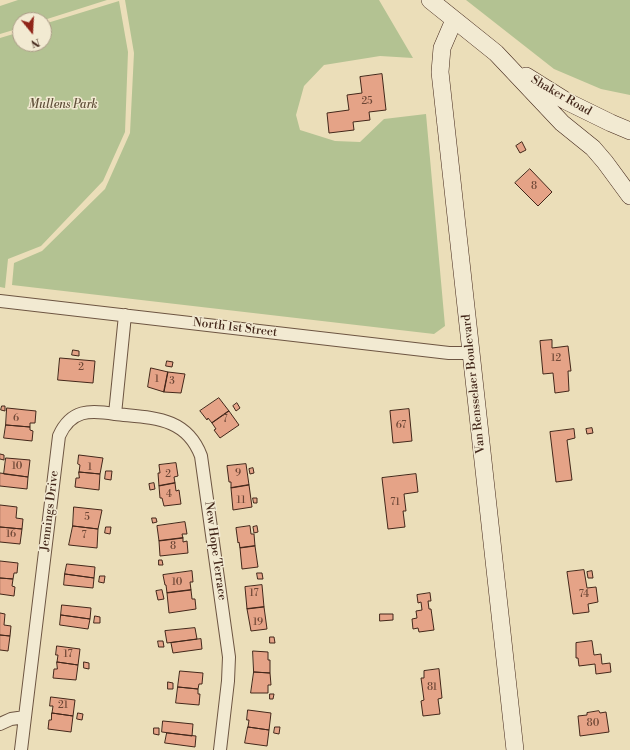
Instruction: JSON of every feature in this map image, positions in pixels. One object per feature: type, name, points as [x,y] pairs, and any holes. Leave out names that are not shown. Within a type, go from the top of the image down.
[{"type":"street","points":[[430,0],[496,53],[562,124],[593,148],[630,196]]},
{"type":"street","name":"Van Rensselaer Boulevard","points":[[454,20],[442,48],[440,72],[516,750]]},
{"type":"street","name":"Shaker Road","points":[[496,53],[520,72],[566,101],[630,131]]},
{"type":"street","name":"North 1st Street","points":[[0,301],[449,353],[471,353]]},
{"type":"street","points":[[115,414],[125,315]]},
{"type":"street","name":"Jennings Drive","points":[[21,750],[59,436],[69,420],[79,414],[91,411],[115,414]]},
{"type":"street","name":"New Hope Terrace","points":[[115,414],[157,419],[179,426],[190,436],[201,456],[229,657],[228,681],[220,750]]},
{"type":"street","points":[[0,724],[7,720],[25,717]]},
{"type":"green space","points":[[18,0],[107,0],[52,17],[52,12],[12,12],[12,30],[0,34],[0,6]]},
{"type":"green space","points":[[125,0],[379,0],[413,58],[380,56],[324,65],[304,86],[296,115],[300,130],[335,141],[360,142],[384,119],[426,114],[445,326],[434,334],[12,285],[14,263],[42,251],[105,189],[130,133],[134,53]]},
{"type":"green space","points":[[466,0],[630,0],[630,95],[601,89],[554,69]]},
{"type":"green space","name":"Mullens Park","points":[[119,1],[128,52],[125,132],[103,181],[41,246],[8,259],[5,288],[0,287],[0,38],[12,34],[12,52],[52,52],[52,22]]},
{"type":"building","points":[[382,74],[386,110],[369,112],[370,120],[353,122],[354,130],[329,133],[327,113],[349,110],[347,95],[362,93],[360,77]]},
{"type":"building","points":[[522,142],[526,150],[520,153],[516,146]]},
{"type":"building","points":[[530,169],[552,192],[538,206],[515,183]]},
{"type":"building","points":[[552,340],[552,348],[568,346],[571,371],[568,371],[569,391],[555,393],[553,373],[543,374],[540,341]]},
{"type":"building","points":[[73,350],[79,351],[79,356],[72,355]]},
{"type":"building","points":[[60,358],[95,361],[93,383],[58,380]]},
{"type":"building","points":[[167,361],[173,362],[172,367],[166,366]]},
{"type":"building","points":[[151,368],[168,372],[164,392],[148,387]]},
{"type":"building","points":[[168,372],[185,374],[181,393],[164,392]]},
{"type":"building","points":[[219,398],[229,411],[212,423],[208,418],[207,420],[200,411]]},
{"type":"building","points":[[237,403],[240,408],[236,411],[233,406]]},
{"type":"building","points":[[2,406],[5,406],[5,411],[1,410]]},
{"type":"building","points":[[7,408],[36,411],[35,423],[30,423],[30,427],[6,425]]},
{"type":"building","points":[[409,409],[412,441],[393,443],[390,411]]},
{"type":"building","points":[[229,411],[239,425],[220,438],[214,430],[216,429],[212,423]]},
{"type":"building","points":[[6,425],[30,427],[30,430],[33,431],[32,441],[4,438]]},
{"type":"building","points":[[592,428],[593,433],[587,434],[586,429]]},
{"type":"building","points":[[574,429],[575,438],[567,440],[572,480],[556,482],[550,432]]},
{"type":"building","points":[[0,454],[4,455],[4,460],[0,459]]},
{"type":"building","points":[[79,455],[103,458],[100,474],[79,472]]},
{"type":"building","points":[[6,458],[30,460],[28,477],[4,474]]},
{"type":"building","points":[[176,463],[178,476],[174,477],[175,483],[159,486],[159,465]]},
{"type":"building","points":[[246,464],[249,485],[231,488],[227,466]]},
{"type":"building","points":[[253,468],[254,473],[250,474],[249,469]]},
{"type":"building","points":[[106,471],[112,471],[111,480],[105,479]]},
{"type":"building","points":[[79,472],[100,474],[99,490],[75,487],[76,478],[79,478]]},
{"type":"building","points":[[0,473],[28,477],[27,489],[0,486]]},
{"type":"building","points":[[416,474],[418,492],[404,494],[406,511],[403,511],[405,527],[388,529],[382,478]]},
{"type":"building","points":[[154,483],[155,489],[150,490],[149,484]]},
{"type":"building","points":[[175,483],[176,491],[179,490],[181,504],[164,506],[162,498],[160,498],[159,486]]},
{"type":"building","points":[[249,485],[252,507],[233,510],[231,488]]},
{"type":"building","points":[[253,498],[257,498],[257,503],[254,503]]},
{"type":"building","points":[[0,505],[17,507],[16,518],[23,519],[22,529],[0,527]]},
{"type":"building","points":[[74,507],[102,510],[98,529],[73,526]]},
{"type":"building","points":[[152,518],[156,518],[157,522],[153,523]]},
{"type":"building","points":[[185,522],[187,534],[182,534],[183,538],[159,541],[157,526]]},
{"type":"building","points":[[73,526],[98,529],[97,548],[69,545]]},
{"type":"building","points":[[250,526],[251,534],[254,534],[255,546],[240,548],[236,528]]},
{"type":"building","points":[[257,526],[258,532],[254,533],[253,527]]},
{"type":"building","points":[[0,527],[22,529],[20,544],[0,542]]},
{"type":"building","points":[[106,527],[111,527],[110,534],[105,533]]},
{"type":"building","points":[[183,538],[183,542],[187,541],[188,553],[160,556],[159,541]]},
{"type":"building","points":[[255,546],[258,567],[242,569],[240,548]]},
{"type":"building","points":[[159,560],[162,560],[163,565],[159,565]]},
{"type":"building","points":[[0,561],[18,563],[17,573],[14,573],[13,579],[0,578]]},
{"type":"building","points":[[67,564],[95,567],[94,578],[65,574]]},
{"type":"building","points":[[584,570],[587,588],[596,587],[598,602],[588,604],[589,612],[573,614],[567,572]]},
{"type":"building","points":[[192,571],[193,582],[190,582],[191,590],[167,593],[163,575]]},
{"type":"building","points":[[592,571],[593,578],[588,578],[587,572]]},
{"type":"building","points":[[257,573],[262,573],[263,579],[258,579]]},
{"type":"building","points":[[65,574],[94,578],[93,588],[64,585]]},
{"type":"building","points":[[100,576],[105,576],[104,583],[99,582]]},
{"type":"building","points":[[0,578],[13,579],[12,586],[15,587],[14,596],[0,594]]},
{"type":"building","points":[[262,585],[264,607],[247,609],[245,587]]},
{"type":"building","points":[[162,590],[164,599],[158,600],[156,591]]},
{"type":"building","points":[[191,590],[192,599],[195,599],[196,609],[169,613],[167,593]]},
{"type":"building","points":[[430,593],[431,601],[428,601],[429,609],[431,609],[434,630],[419,632],[418,628],[413,629],[412,619],[417,618],[416,611],[422,610],[421,602],[418,603],[417,595]]},
{"type":"building","points":[[62,605],[91,608],[90,619],[61,615]]},
{"type":"building","points":[[264,607],[267,629],[251,631],[247,609]]},
{"type":"building","points":[[0,613],[5,614],[4,625],[11,626],[10,636],[0,635]]},
{"type":"building","points":[[380,614],[393,614],[393,620],[380,621]]},
{"type":"building","points":[[61,615],[90,619],[88,629],[60,625]]},
{"type":"building","points":[[95,616],[100,617],[100,623],[94,623]]},
{"type":"building","points":[[195,628],[197,639],[167,643],[165,631]]},
{"type":"building","points":[[0,635],[10,636],[8,651],[0,650]]},
{"type":"building","points":[[270,637],[274,637],[275,643],[270,643]]},
{"type":"building","points":[[201,639],[202,649],[173,653],[171,643]]},
{"type":"building","points":[[158,641],[163,641],[164,647],[159,647]]},
{"type":"building","points":[[592,641],[594,655],[601,654],[602,664],[610,663],[611,672],[596,674],[595,664],[579,666],[578,658],[576,658],[576,643]]},
{"type":"building","points":[[57,646],[80,649],[78,665],[57,662]]},
{"type":"building","points":[[253,651],[268,652],[268,660],[270,660],[270,673],[254,672]]},
{"type":"building","points":[[57,662],[78,665],[76,680],[53,678],[54,669],[57,669]]},
{"type":"building","points":[[84,662],[89,663],[89,669],[84,668]]},
{"type":"building","points":[[439,669],[442,698],[438,699],[440,714],[423,716],[421,701],[424,700],[421,678],[424,678],[424,671]]},
{"type":"building","points":[[180,671],[203,673],[202,684],[199,684],[198,689],[178,687]]},
{"type":"building","points":[[254,672],[270,673],[271,685],[268,685],[268,693],[251,693]]},
{"type":"building","points":[[168,682],[173,683],[173,689],[168,689]]},
{"type":"building","points":[[178,687],[198,689],[198,694],[200,694],[199,705],[176,703]]},
{"type":"building","points":[[270,694],[274,694],[273,699],[270,699]]},
{"type":"building","points":[[51,697],[75,700],[73,716],[52,713],[53,706],[50,706]]},
{"type":"building","points":[[248,710],[271,713],[269,730],[248,727]]},
{"type":"building","points":[[599,711],[600,713],[606,712],[609,732],[580,736],[578,716]]},
{"type":"building","points":[[52,713],[73,716],[71,732],[48,729],[49,720],[51,720]]},
{"type":"building","points":[[78,713],[83,714],[82,720],[77,719]]},
{"type":"building","points":[[163,721],[193,724],[192,736],[162,732]]},
{"type":"building","points":[[248,727],[269,730],[267,746],[245,743]]},
{"type":"building","points":[[275,727],[280,727],[279,734],[274,733]]},
{"type":"building","points":[[154,728],[159,728],[159,735],[154,734]]},
{"type":"building","points":[[167,733],[196,736],[195,747],[165,743]]}]
